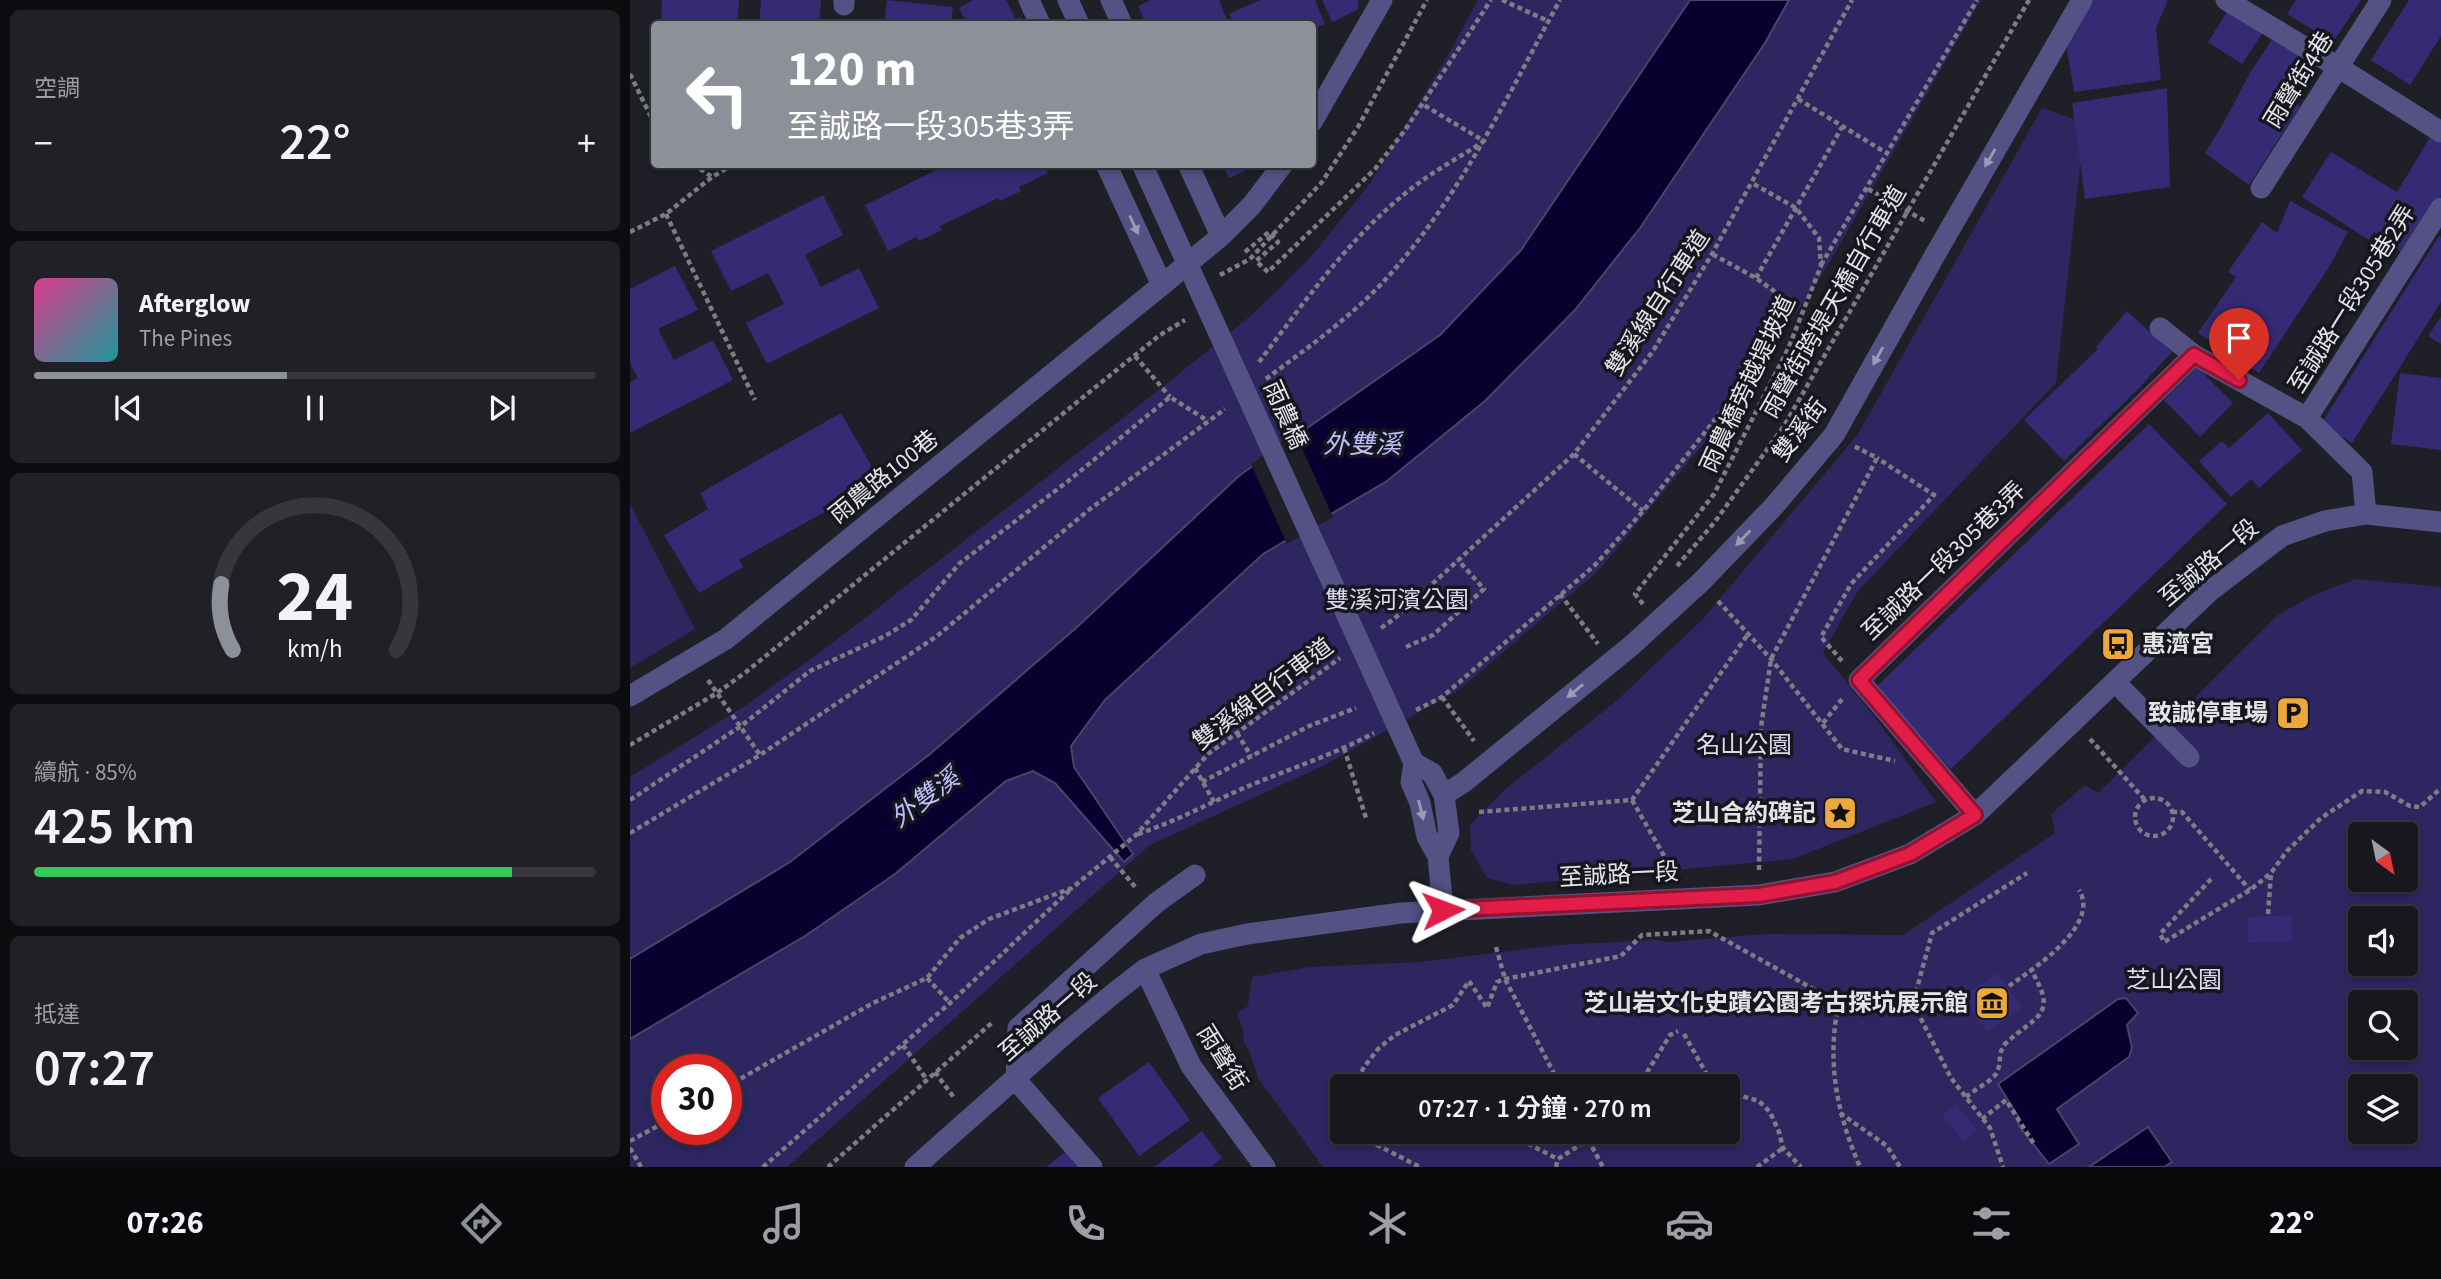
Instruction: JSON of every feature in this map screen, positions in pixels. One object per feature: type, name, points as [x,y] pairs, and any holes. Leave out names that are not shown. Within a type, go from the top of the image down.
[{"type":"street","points":[[1029,0],[1040,21]]},
{"type":"street","points":[[1068,0],[1078,21]]},
{"type":"street","points":[[1111,0],[1121,21]]},
{"type":"street","points":[[1316,115],[1382,0]]},
{"type":"street","name":"雙溪街","points":[[1444,795],[1464,782],[1631,646],[1701,582],[1775,505],[1834,435],[2082,0]]},
{"type":"street","points":[[2226,0],[2441,132]]},
{"type":"street","name":"雨聲街4巷","points":[[2261,188],[2381,0]]},
{"type":"street","points":[[1108,168],[1162,285]]},
{"type":"street","name":"雨農橋","points":[[1144,168],[1414,763]]},
{"type":"street","points":[[1190,168],[1221,236]]},
{"type":"street","name":"雨農路100巷","points":[[630,696],[726,639],[1162,285],[1221,236],[1252,205],[1280,168]]},
{"type":"street","name":"至誠路一段305巷2弄","points":[[2307,418],[2441,208]]},
{"type":"street","points":[[2160,328],[2194,355],[2307,418],[2362,472],[2366,514]]},
{"type":"street","name":"至誠路一段305巷3弄","points":[[1859,680],[2194,355]]},
{"type":"street","name":"至誠路一段","points":[[915,1167],[1066,1033],[1145,969],[1201,944],[1247,934],[1401,913],[1759,895],[1835,882],[1910,854],[1975,815],[2210,591],[2282,536],[2325,521],[2366,514],[2441,522]]},
{"type":"street","points":[[1859,680],[1975,815]]},
{"type":"street","points":[[2115,682],[2189,757]]},
{"type":"street","points":[[1438,856],[1449,833],[1444,795],[1432,773],[1414,763],[1411,782],[1420,803],[1427,837],[1438,856],[1443,910]]},
{"type":"street","points":[[1092,1167],[1016,1080],[1018,1028],[1156,903],[1195,875]]},
{"type":"street","name":"雨聲街","points":[[1145,969],[1191,1066],[1265,1167]]},
{"type":"path","points":[[1218,276],[1250,259],[1322,182],[1358,127],[1427,0]]},
{"type":"path","points":[[1273,236],[1278,242],[1256,261],[1268,272],[1375,169],[1491,0]]},
{"type":"path","points":[[1502,0],[1548,21]]},
{"type":"path","points":[[1261,383],[1334,328],[1385,281],[1429,224],[1484,141],[1560,0]]},
{"type":"path","name":"雙溪線自行車道","points":[[1375,633],[1394,619],[1574,454],[1653,351],[1712,254],[1852,0]]},
{"type":"path","points":[[1821,266],[1977,0]]},
{"type":"path","name":"雨聲街跨堤天橋自行車道","points":[[1670,574],[1714,523],[1784,426],[2029,0]]},
{"type":"path","points":[[630,74],[651,117]]},
{"type":"path","points":[[1798,99],[1888,154]]},
{"type":"path","points":[[1422,104],[1484,141]]},
{"type":"path","points":[[1756,278],[1842,127]]},
{"type":"path","points":[[1252,371],[1318,284],[1361,233],[1416,185],[1484,141]]},
{"type":"path","points":[[699,168],[712,177]]},
{"type":"path","points":[[630,232],[666,215],[712,177],[727,168]]},
{"type":"path","points":[[1752,183],[1796,208],[1819,238],[1821,266]]},
{"type":"path","points":[[1868,189],[1906,212]]},
{"type":"path","points":[[666,215],[755,400]]},
{"type":"path","points":[[1409,714],[1441,697],[1595,565],[1643,511],[1735,394],[1783,312],[1778,294],[1756,278],[1712,254]]},
{"type":"path","name":"雨農橋旁越堤坡道","points":[[1643,604],[1635,594],[1714,494],[1788,349],[1821,266]]},
{"type":"path","points":[[630,745],[717,693],[1160,335],[1189,317]]},
{"type":"path","points":[[1135,356],[1170,397],[1209,422]]},
{"type":"path","points":[[630,800],[741,726],[810,671],[885,636],[911,620],[960,562],[1067,482],[1170,397]]},
{"type":"path","points":[[630,833],[760,755],[937,636],[1090,509],[1209,422],[1228,404]]},
{"type":"path","points":[[1834,435],[1877,458],[1934,495],[1851,584],[1821,637],[1859,680]]},
{"type":"path","points":[[1574,454],[1643,511]]},
{"type":"path","points":[[1759,895],[1761,727],[1771,659],[1877,458]]},
{"type":"path","points":[[1406,647],[1433,635],[1485,589],[1458,560]]},
{"type":"path","points":[[1701,582],[1771,659],[1842,748],[1896,761]]},
{"type":"path","points":[[1560,594],[1599,645]]},
{"type":"path","points":[[1632,800],[1748,634]]},
{"type":"path","name":"雙溪線自行車道","points":[[742,1078],[873,1003],[928,978],[960,938],[989,919],[1072,888],[1136,835],[1208,754],[1345,654]]},
{"type":"path","points":[[717,693],[760,755]]},
{"type":"path","points":[[1441,697],[1476,743]]},
{"type":"path","points":[[1202,782],[1309,726],[1356,708]]},
{"type":"path","points":[[2074,721],[2145,800]]},
{"type":"path","points":[[1136,835],[1173,822],[1378,731]]},
{"type":"path","points":[[1236,733],[1251,756]]},
{"type":"path","points":[[1344,748],[1366,818]]},
{"type":"path","points":[[1195,768],[1214,802]]},
{"type":"path","points":[[2211,879],[2160,934],[2164,942],[2250,890],[2271,873],[2287,851],[2321,818],[2362,791],[2385,792],[2410,806],[2420,807],[2441,788]]},
{"type":"path","points":[[1479,812],[1632,800]]},
{"type":"path","points":[[1632,800],[1675,874]]},
{"type":"path","points":[[2172,812],[2169,828],[2163,834],[2146,834],[2136,822],[2139,806],[2145,800],[2162,800],[2172,812],[2182,813],[2250,890]]},
{"type":"path","points":[[1110,856],[1140,893]]},
{"type":"path","points":[[2003,1167],[1990,1128],[1951,1078],[1913,1003],[1932,933],[2027,873]]},
{"type":"path","points":[[2268,914],[2271,873]]},
{"type":"path","points":[[763,1167],[950,1003],[1072,888]]},
{"type":"path","points":[[2009,986],[2063,944],[2081,920],[2082,896],[2079,890]]},
{"type":"path","points":[[1360,1074],[1378,1049],[1395,1035],[1453,1005],[1469,981],[1488,1007],[1497,982],[1620,956],[1642,935],[1709,931],[1852,1008],[1913,1003]]},
{"type":"path","points":[[1496,947],[1504,979],[1554,1074]]},
{"type":"path","points":[[1966,1097],[1996,1073],[2002,1048],[2037,1018],[2044,1007],[2043,989],[2031,970]]},
{"type":"path","points":[[928,978],[950,1003]]},
{"type":"path","points":[[1839,1003],[1834,1023],[1833,1069],[1839,1113],[1860,1167]]},
{"type":"path","points":[[1646,1074],[1670,1035],[1678,1031]]},
{"type":"path","points":[[1685,1034],[1707,1074]]},
{"type":"path","points":[[902,1045],[927,1080]]},
{"type":"path","points":[[1740,1096],[1759,1101],[1770,1112],[1783,1148],[1801,1167]]},
{"type":"path","points":[[1982,1119],[2006,1100],[2034,1144]]},
{"type":"path","points":[[1839,1113],[1887,1146],[1900,1167]]},
{"type":"path","points":[[630,1141],[651,1130]]},
{"type":"path","points":[[1376,1144],[1420,1167]]},
{"type":"path","points":[[1529,1144],[1558,1159]]},
{"type":"path","points":[[1556,1167],[1558,1159],[1582,1144]]},
{"type":"path","points":[[1590,1144],[1603,1167]]},
{"type":"path","points":[[630,1148],[641,1167]]},
{"type":"path","points":[[1757,1167],[1783,1148]]},
{"type":"green space","points":[[1478,0],[1690,0],[1521,250],[1440,335],[1240,475],[1076,628],[930,754],[790,862],[630,959],[630,777],[746,705],[826,648],[1164,386],[1255,312],[1310,258],[1368,186],[1447,57]]},
{"type":"green space","name":"雙溪河濱公園","points":[[1789,0],[1981,0],[1828,265],[1735,406],[1597,572],[1460,689],[1325,765],[1150,845],[787,1167],[630,1167],[630,1039],[805,936],[895,874],[1006,781],[1033,771],[1055,783],[1124,862],[1133,854],[1073,766],[1071,746],[1105,700],[1263,554],[1387,481],[1485,401],[1575,310],[1640,228],[1765,43]]},
{"type":"green space","name":"名山公園","points":[[2042,108],[2085,123],[2056,383],[1857,592],[1823,653],[1877,720],[1936,802],[1793,859],[1514,885],[1487,878],[1471,850],[1470,825],[1503,791],[1614,703],[1703,619],[1858,434]]},
{"type":"green space","points":[[630,504],[695,629],[630,668]]},
{"type":"green space","name":"芝山公園","points":[[2356,579],[2441,587],[2441,1167],[1323,1167],[1258,1078],[1249,1050],[1243,1041],[1244,1034],[1237,1013],[1248,1006],[1252,977],[1309,967],[1420,962],[1558,945],[1656,940],[1668,942],[1766,934],[1903,935],[2055,833],[2051,814],[2085,785],[2098,793],[2278,615],[2316,594]]},
{"type":"water","name":"外雙溪","points":[[1690,0],[1789,0],[1765,43],[1640,228],[1575,310],[1485,401],[1387,481],[1263,554],[1105,700],[1071,746],[1074,767],[1133,854],[1124,862],[1055,783],[1033,771],[1006,781],[895,874],[805,936],[630,1039],[630,959],[790,862],[930,754],[1076,628],[1240,475],[1440,335],[1521,250]]},
{"type":"water","points":[[2126,998],[2138,1013],[2127,1025],[2132,1048],[2129,1057],[2057,1109],[2079,1144],[2049,1164],[2019,1126],[2018,1116],[1998,1084],[2118,999]]},
{"type":"water","points":[[2148,1127],[2172,1162],[2164,1167],[2089,1167]]},
{"type":"pier","points":[[1295,433],[1333,517],[1287,544],[1251,464]]},
{"type":"building","points":[[662,0],[739,0],[737,21],[661,21]]},
{"type":"building","points":[[761,0],[821,0],[819,21],[759,21]]},
{"type":"building","points":[[887,0],[953,7],[951,21],[884,21]]},
{"type":"building","points":[[973,0],[1006,0],[1016,19],[1020,17],[1023,21],[966,21],[959,8]]},
{"type":"building","points":[[1151,0],[1219,0],[1228,21],[1145,21],[1138,6]]},
{"type":"building","points":[[1260,0],[1315,0],[1325,24],[1316,28],[1316,21],[1232,21],[1229,14]]},
{"type":"building","points":[[1322,0],[1359,2],[1357,10],[1332,22]]},
{"type":"building","points":[[2091,0],[2168,0],[2156,28],[2161,80],[2074,92],[2066,44]]},
{"type":"building","points":[[2296,0],[2361,0],[2333,42],[2287,14]]},
{"type":"building","points":[[2409,0],[2441,0],[2441,36],[2410,85],[2371,60]]},
{"type":"building","points":[[2230,7],[2265,29],[2242,64],[2208,42]]},
{"type":"building","points":[[2273,38],[2312,65],[2290,100],[2300,106],[2249,185],[2205,153]]},
{"type":"building","points":[[2167,88],[2170,187],[2085,199],[2072,103]]},
{"type":"building","points":[[2432,134],[2441,140],[2441,195],[2405,255],[2374,232],[2369,240],[2302,197],[2331,152],[2397,192]]},
{"type":"building","points":[[940,168],[1046,168],[1048,173],[1019,187],[1021,191],[1000,201],[998,198],[940,226],[942,230],[919,241],[917,237],[888,251],[865,205]]},
{"type":"building","points":[[1224,168],[1249,168],[1249,169],[1229,178]]},
{"type":"building","points":[[823,195],[843,235],[805,255],[821,287],[859,268],[879,308],[767,364],[746,323],[784,304],[768,273],[731,291],[711,251]]},
{"type":"building","points":[[2290,201],[2348,232],[2329,267],[2259,373],[2198,333],[2236,277],[2228,272],[2262,222],[2277,233]]},
{"type":"building","points":[[2439,236],[2441,302],[2352,443],[2321,424]]},
{"type":"building","points":[[675,266],[698,310],[658,329],[662,337],[674,360],[713,340],[733,380],[630,433],[630,382],[638,378],[630,363],[630,289]]},
{"type":"building","points":[[2127,311],[2172,352],[2064,461],[2024,420],[2098,349],[2096,347]]},
{"type":"building","points":[[2441,317],[2441,344],[2428,336]]},
{"type":"building","points":[[2197,367],[2233,403],[2200,437],[2164,400]]},
{"type":"building","points":[[2400,373],[2441,378],[2441,450],[2391,444]]},
{"type":"building","points":[[841,413],[880,481],[739,560],[743,567],[699,593],[664,535],[708,509],[700,493]]},
{"type":"building","points":[[2268,413],[2302,450],[2259,488],[2251,479],[2231,497],[2199,461],[2222,441],[2229,448]]},
{"type":"building","points":[[2149,424],[2227,504],[1951,769],[1874,689]]},
{"type":"building","points":[[2292,915],[2293,941],[2248,943],[2247,917]]},
{"type":"building","name":"芝山岩文化史蹟公園考古探坑展示館","points":[[1998,973],[2022,1008],[1987,1032],[1962,997]]},
{"type":"building","points":[[1149,1062],[1190,1120],[1139,1156],[1098,1098]]},
{"type":"building","points":[[1956,1104],[1978,1130],[1963,1142],[1942,1115]]},
{"type":"building","points":[[1202,1131],[1222,1158],[1211,1167],[1154,1167]]},
{"type":"building","points":[[1068,1150],[1081,1167],[1046,1167]]},
{"type":"place","name":"惠濟宮","points":[[2118,644]]},
{"type":"place","name":"致誠停車場","points":[[2293,713]]},
{"type":"place","name":"芝山合約碑記","points":[[1840,813]]},
{"type":"place","name":"芝山岩文化史蹟公園考古探坑展示館","points":[[1992,1003]]},
{"type":"route","points":[[1443,910],[1759,895],[1835,882],[1910,854],[1975,815],[1859,680],[2194,355],[2239,380]]}]
